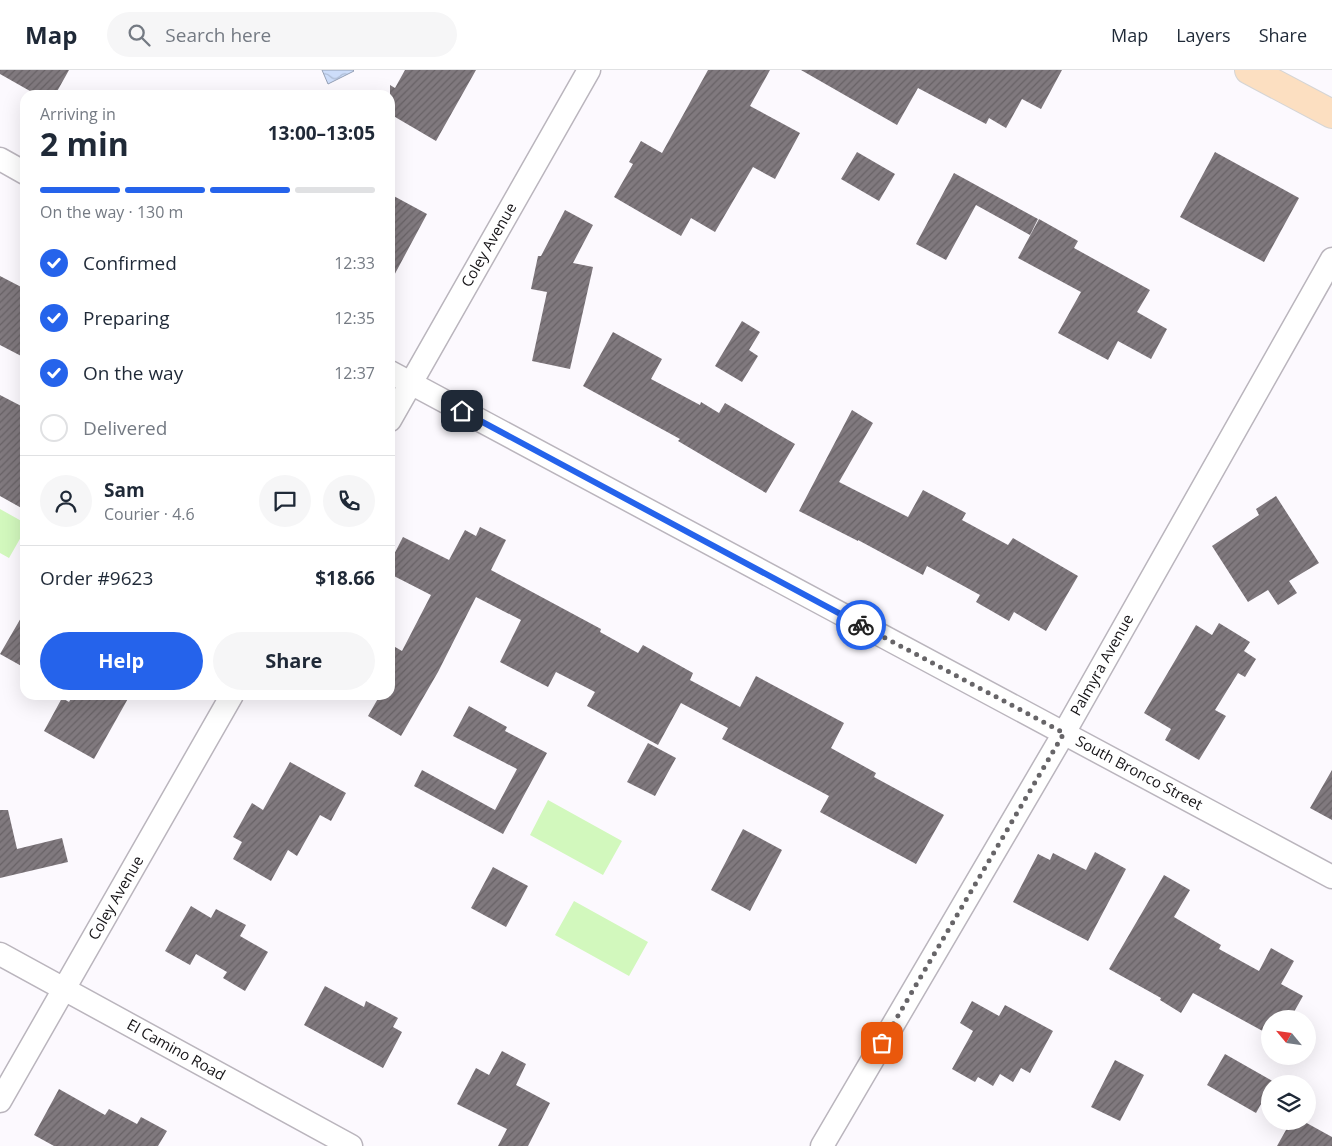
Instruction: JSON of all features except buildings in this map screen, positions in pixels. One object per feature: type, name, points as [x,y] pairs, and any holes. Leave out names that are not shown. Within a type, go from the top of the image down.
[{"type":"main road","points":[[1249,70],[1332,114]]},
{"type":"street","name":"Coley Avenue","points":[[395,411],[589,70]]},
{"type":"street","points":[[0,159],[20,170]]},
{"type":"street","name":"Palmyra Avenue","points":[[822,1146],[1064,733],[1332,259]]},
{"type":"street","name":"South Bronco Street","points":[[395,375],[1332,877]]},
{"type":"street","name":"Coley Avenue","points":[[0,1101],[229,700]]},
{"type":"street","name":"El Camino Road","points":[[0,954],[351,1146]]},
{"type":"green space","points":[[0,509],[20,520],[20,539],[9,558],[0,553]]},
{"type":"green space","points":[[548,800],[622,841],[603,875],[530,835]]},
{"type":"green space","points":[[574,901],[648,942],[629,976],[555,935]]},
{"type":"water","points":[[322,70],[353,70],[354,71],[328,84]]},
{"type":"way so far","points":[[861,625],[1064,733],[882,1043]]},
{"type":"route","points":[[462,411],[861,625]]}]
